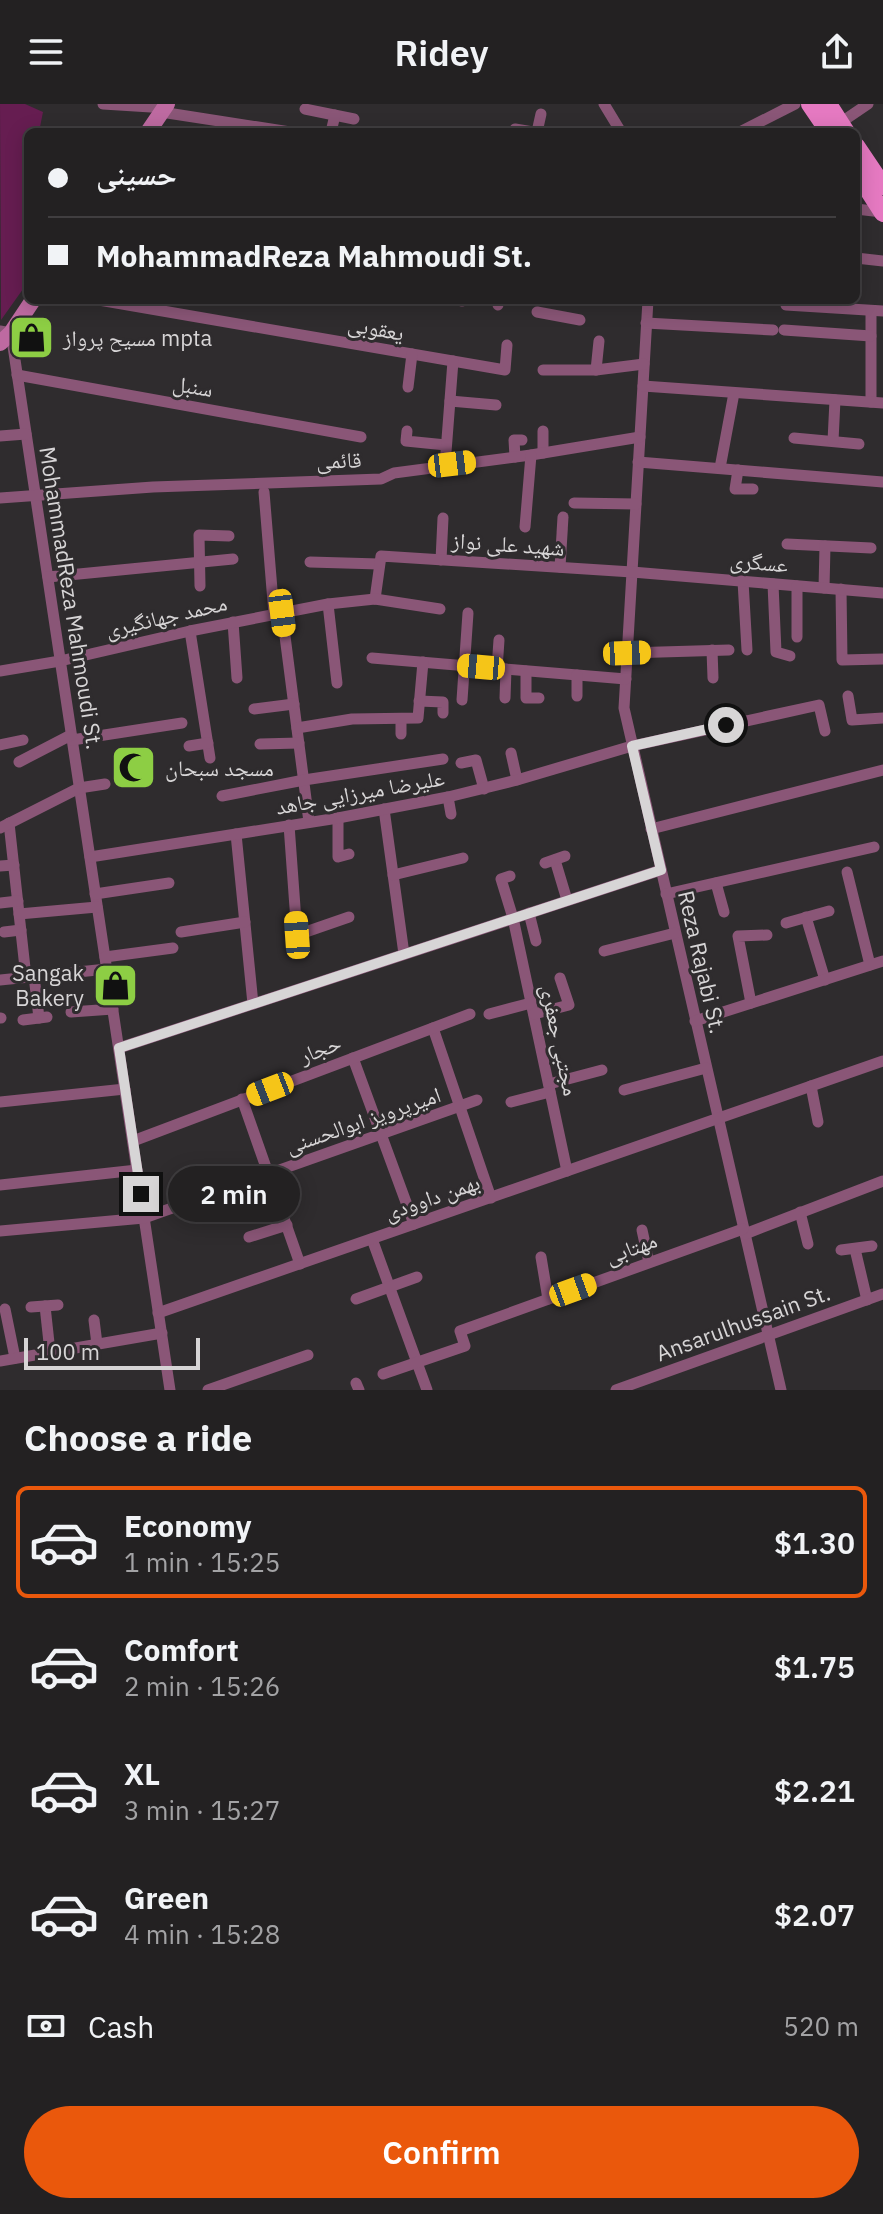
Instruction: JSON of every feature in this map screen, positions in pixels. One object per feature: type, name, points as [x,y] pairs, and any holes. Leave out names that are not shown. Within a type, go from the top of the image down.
[{"type":"main road","points":[[819,106],[838,128]]},
{"type":"main road","points":[[150,128],[161,107]]},
{"type":"main road","points":[[860,154],[874,181],[882,213]]},
{"type":"main road","points":[[4,335],[30,304]]},
{"type":"street","points":[[103,104],[161,107],[269,128]]},
{"type":"street","points":[[748,128],[795,104]]},
{"type":"street","points":[[840,128],[868,104]]},
{"type":"street","points":[[608,105],[619,128]]},
{"type":"street","points":[[305,109],[354,119]]},
{"type":"street","points":[[536,128],[541,114]]},
{"type":"street","points":[[332,128],[335,115]]},
{"type":"street","points":[[860,210],[882,213]]},
{"type":"street","points":[[860,258],[883,261]]},
{"type":"street","name":"یعقوبی","points":[[122,304],[505,370],[507,345]]},
{"type":"street","points":[[561,316],[562,304]]},
{"type":"street","name":"Reza Rajabi St.","points":[[648,304],[624,708],[779,1390]]},
{"type":"street","points":[[643,386],[877,403],[871,336],[877,311],[786,305]]},
{"type":"street","points":[[537,312],[580,320]]},
{"type":"street","points":[[646,323],[871,336]]},
{"type":"street","name":"MohammadReza Mahmoudi St.","points":[[4,335],[17,375],[170,1390]]},
{"type":"street","points":[[596,370],[599,341]]},
{"type":"street","points":[[408,387],[412,354]]},
{"type":"street","points":[[445,465],[453,361]]},
{"type":"street","points":[[543,370],[596,370],[644,364]]},
{"type":"street","name":"سنبل","points":[[17,375],[361,437]]},
{"type":"street","points":[[720,468],[734,393]]},
{"type":"street","points":[[833,441],[835,400]]},
{"type":"street","points":[[450,401],[496,405]]},
{"type":"street","points":[[407,431],[406,441],[446,445]]},
{"type":"street","points":[[525,527],[543,431]]},
{"type":"street","points":[[0,436],[26,434]]},
{"type":"street","name":"قائمی","points":[[0,498],[153,487],[381,479],[394,473],[640,437]]},
{"type":"street","points":[[794,438],[859,444]]},
{"type":"street","points":[[515,457],[514,440],[522,440]]},
{"type":"street","points":[[638,462],[883,482]]},
{"type":"street","points":[[738,470],[735,489],[753,489]]},
{"type":"street","points":[[264,492],[278,613],[294,704],[309,822]]},
{"type":"street","points":[[574,503],[636,504]]},
{"type":"street","points":[[560,567],[563,517]]},
{"type":"street","points":[[441,560],[443,518]]},
{"type":"street","points":[[200,586],[199,535],[229,536]]},
{"type":"street","points":[[787,544],[871,548]]},
{"type":"street","points":[[824,588],[825,546]]},
{"type":"street","points":[[48,577],[233,559]]},
{"type":"street","points":[[375,599],[380,560]]},
{"type":"street","name":"شهید علی نواز","points":[[310,562],[441,560],[632,572]]},
{"type":"street","name":"عسگری","points":[[632,572],[883,593]]},
{"type":"street","points":[[743,581],[747,650]]},
{"type":"street","points":[[773,584],[776,652],[790,656]]},
{"type":"street","points":[[797,586],[797,637]]},
{"type":"street","points":[[841,589],[842,660],[883,659]]},
{"type":"street","name":"محمد جهانگیری","points":[[0,671],[328,604],[375,599],[440,609]]},
{"type":"street","points":[[328,604],[337,683]]},
{"type":"street","points":[[462,700],[468,613]]},
{"type":"street","points":[[233,622],[237,678]]},
{"type":"street","points":[[190,631],[210,758]]},
{"type":"street","points":[[499,640],[505,698]]},
{"type":"street","points":[[712,650],[713,678]]},
{"type":"street","points":[[627,653],[729,650]]},
{"type":"street","points":[[372,658],[626,679]]},
{"type":"street","points":[[297,728],[352,719],[418,718],[423,662]]},
{"type":"street","points":[[526,671],[526,698],[539,698]]},
{"type":"street","points":[[577,675],[577,696]]},
{"type":"street","points":[[848,696],[852,720],[883,718]]},
{"type":"street","points":[[419,701],[443,702],[443,713]]},
{"type":"street","points":[[254,709],[294,704]]},
{"type":"street","name":"علیرضا میرزایی جاهد","points":[[90,857],[338,818],[448,797],[632,746],[819,705],[825,731]]},
{"type":"street","points":[[401,720],[401,734]]},
{"type":"street","points":[[19,762],[71,737],[182,723]]},
{"type":"street","points":[[0,745],[23,740]]},
{"type":"street","points":[[189,746],[208,743]]},
{"type":"street","points":[[260,744],[299,743]]},
{"type":"street","points":[[511,753],[517,780]]},
{"type":"street","points":[[222,796],[443,759]]},
{"type":"street","points":[[461,763],[476,760],[484,789]]},
{"type":"street","points":[[651,829],[883,770]]},
{"type":"street","points":[[23,1020],[43,1018],[30,976],[5,825],[79,788],[105,784]]},
{"type":"street","points":[[448,797],[451,814]]},
{"type":"street","points":[[384,809],[404,954]]},
{"type":"street","points":[[338,818],[338,857],[349,854]]},
{"type":"street","points":[[289,825],[297,935],[349,917]]},
{"type":"street","points":[[236,834],[253,1004]]},
{"type":"street","points":[[666,894],[874,847]]},
{"type":"street","points":[[393,875],[463,858]]},
{"type":"street","points":[[555,860],[567,900]]},
{"type":"street","points":[[0,866],[14,865]]},
{"type":"street","points":[[119,1048],[661,870]]},
{"type":"street","points":[[847,872],[870,965]]},
{"type":"street","name":"مجتبی جعفری","points":[[510,876],[501,879],[513,918],[567,1171]]},
{"type":"street","points":[[95,894],[169,883]]},
{"type":"street","points":[[716,883],[724,912]]},
{"type":"street","points":[[0,903],[18,901]]},
{"type":"street","points":[[19,914],[97,907]]},
{"type":"street","points":[[786,923],[829,911]]},
{"type":"street","points":[[529,913],[536,941]]},
{"type":"street","points":[[806,917],[825,980]]},
{"type":"street","points":[[181,932],[245,922]]},
{"type":"street","points":[[4,932],[21,930]]},
{"type":"street","points":[[604,951],[675,933]]},
{"type":"street","points":[[751,1003],[738,936],[767,935]]},
{"type":"street","points":[[0,980],[106,963],[173,948]]},
{"type":"street","points":[[695,1021],[883,961]]},
{"type":"street","points":[[489,1014],[532,1008],[570,1011],[560,978]]},
{"type":"street","points":[[71,1012],[113,1009]]},
{"type":"street","name":"حجار","points":[[133,1141],[470,1014]]},
{"type":"street","points":[[433,1028],[491,1198]]},
{"type":"street","points":[[353,1058],[414,1224]]},
{"type":"street","name":"بهمن داوودی","points":[[158,1313],[883,1061]]},
{"type":"street","points":[[624,1090],[706,1068]]},
{"type":"street","points":[[511,1102],[602,1070]]},
{"type":"street","points":[[811,1086],[818,1122]]},
{"type":"street","points":[[0,1102],[125,1089]]},
{"type":"street","points":[[242,1099],[300,1264]]},
{"type":"street","name":"امیرپرویز ابوالحسنی","points":[[0,1231],[144,1218],[477,1100]]},
{"type":"street","points":[[0,1185],[137,1170]]},
{"type":"street","name":"مهتابی","points":[[417,1362],[465,1346],[460,1331],[883,1181]]},
{"type":"street","points":[[800,1212],[808,1244]]},
{"type":"street","points":[[249,1237],[287,1225]]},
{"type":"street","points":[[642,1230],[649,1262]]},
{"type":"street","points":[[372,1239],[427,1390]]},
{"type":"street","points":[[841,1250],[872,1246]]},
{"type":"street","points":[[855,1249],[867,1300]]},
{"type":"street","points":[[541,1257],[548,1299]]},
{"type":"street","points":[[356,1299],[417,1277]]},
{"type":"street","name":"Ansarulhussain St.","points":[[624,1389],[883,1294]]},
{"type":"street","points":[[31,1307],[58,1305]]},
{"type":"street","points":[[45,1306],[50,1352]]},
{"type":"street","points":[[5,1309],[15,1358]]},
{"type":"street","points":[[94,1320],[97,1344]]},
{"type":"street","points":[[0,1361],[162,1333]]},
{"type":"street","points":[[208,1390],[308,1355]]},
{"type":"street","points":[[383,1374],[417,1362]]},
{"type":"shaded area","points":[[0,104],[25,104],[43,112],[40,128],[24,128],[24,288],[1,320]]},
{"type":"place","name":"مسیح پرواز mpta","points":[[32,338]]},
{"type":"place","name":"مسجد سبحان","points":[[134,768]]},
{"type":"place","name":"Sangak Bakery","points":[[115,986]]},
{"type":"route","points":[[141,1194],[119,1048],[661,870],[632,746],[726,725]]}]
